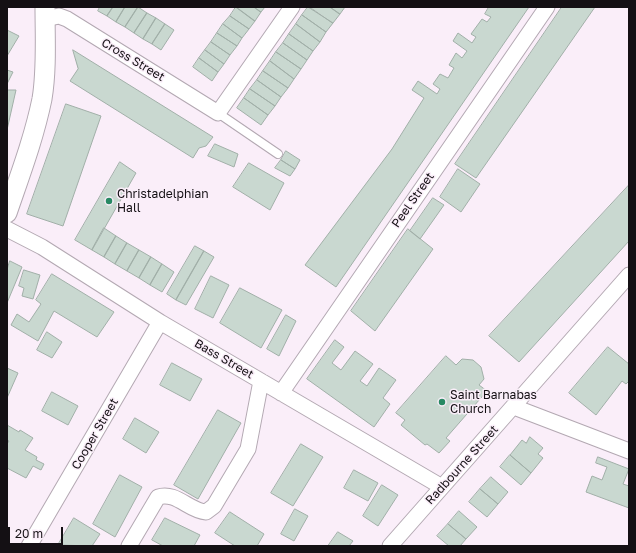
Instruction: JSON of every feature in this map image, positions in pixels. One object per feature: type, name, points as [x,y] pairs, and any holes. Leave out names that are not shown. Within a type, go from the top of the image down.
[{"type":"street","points":[[218,113],[292,7]]},
{"type":"street","name":"Peel Street","points":[[280,393],[547,7]]},
{"type":"street","points":[[7,213],[12,181],[31,142],[42,97],[45,13]]},
{"type":"street","name":"Cross Street","points":[[45,13],[67,19],[218,113]]},
{"type":"street","name":"Bass Street","points":[[7,229],[48,251],[160,322],[280,393],[442,486]]},
{"type":"street","name":"Radbourne Street","points":[[390,546],[629,275]]},
{"type":"street","name":"Cooper Street","points":[[29,546],[160,322]]},
{"type":"street","points":[[129,546],[158,497],[163,495],[173,497],[200,512],[206,512],[214,506],[248,449],[260,381]]},
{"type":"street","points":[[514,407],[629,451]]},
{"type":"lane","points":[[218,113],[278,154]]},
{"type":"building","points":[[100,7],[113,7],[107,16],[98,11]]},
{"type":"building","points":[[113,7],[125,7],[116,22],[107,16]]},
{"type":"building","points":[[125,7],[138,7],[125,27],[116,22]]},
{"type":"building","points":[[138,7],[147,13],[134,33],[125,27]]},
{"type":"building","points":[[236,7],[255,21],[249,29],[230,16]]},
{"type":"building","points":[[236,7],[254,7],[261,12],[255,21]]},
{"type":"building","points":[[254,7],[265,7],[261,12]]},
{"type":"building","points":[[308,7],[333,23],[326,32],[302,15]]},
{"type":"building","points":[[310,7],[330,7],[340,14],[333,23]]},
{"type":"building","points":[[330,7],[345,7],[340,14]]},
{"type":"building","points":[[489,7],[529,7],[336,287],[305,265],[392,149],[424,98],[412,90],[418,81],[437,94],[440,89],[433,84],[440,74],[448,78],[454,68],[449,65],[456,53],[462,58],[467,51],[453,41],[458,33],[472,43],[476,37],[471,34],[482,19],[487,22],[491,17],[485,14]]},
{"type":"building","points":[[562,7],[595,7],[476,178],[455,164]]},
{"type":"building","points":[[147,13],[156,18],[143,39],[134,33]]},
{"type":"building","points":[[302,15],[326,32],[320,42],[296,24]]},
{"type":"building","points":[[230,16],[249,29],[242,38],[223,24]]},
{"type":"building","points":[[156,18],[165,24],[152,44],[143,39]]},
{"type":"building","points":[[165,24],[174,30],[161,50],[152,44]]},
{"type":"building","points":[[223,24],[242,38],[237,46],[217,33]]},
{"type":"building","points":[[296,24],[320,42],[313,51],[289,34]]},
{"type":"building","points":[[7,30],[19,36],[7,56]]},
{"type":"building","points":[[217,33],[237,46],[230,55],[211,42]]},
{"type":"building","points":[[289,34],[313,51],[307,60],[283,43]]},
{"type":"building","points":[[211,42],[230,55],[224,64],[205,50]]},
{"type":"building","points":[[283,43],[307,60],[301,69],[276,52]]},
{"type":"building","points":[[73,50],[213,137],[206,146],[199,148],[193,158],[70,81],[78,69]]},
{"type":"building","points":[[205,50],[224,64],[218,72],[199,58]]},
{"type":"building","points":[[276,52],[301,69],[294,79],[270,61]]},
{"type":"building","points":[[199,58],[218,72],[212,81],[193,67]]},
{"type":"building","points":[[270,61],[294,79],[288,88],[263,71]]},
{"type":"building","points":[[7,70],[13,72],[7,84]]},
{"type":"building","points":[[263,71],[288,88],[281,97],[257,80]]},
{"type":"building","points":[[257,80],[281,97],[275,106],[250,89]]},
{"type":"building","points":[[250,89],[275,106],[268,115],[244,98]]},
{"type":"building","points":[[7,90],[16,90],[7,130]]},
{"type":"building","points":[[244,98],[268,115],[261,125],[237,108]]},
{"type":"building","points":[[66,104],[101,116],[63,226],[27,214]]},
{"type":"building","points":[[215,144],[238,154],[234,167],[208,156]]},
{"type":"building","points":[[286,151],[300,160],[295,169],[281,160]]},
{"type":"building","points":[[281,160],[295,169],[290,176],[275,168]]},
{"type":"building","name":"Christadelphian Hall","points":[[120,162],[136,173],[92,250],[75,240]]},
{"type":"building","points":[[249,163],[284,183],[270,210],[233,187]]},
{"type":"building","points":[[458,169],[480,184],[461,212],[440,197]]},
{"type":"building","points":[[629,185],[629,241],[519,362],[489,336]]},
{"type":"building","points":[[433,198],[444,205],[420,239],[410,231]]},
{"type":"building","points":[[104,228],[116,236],[104,257],[92,250]]},
{"type":"building","points":[[408,229],[433,249],[375,331],[351,311]]},
{"type":"building","points":[[116,236],[127,243],[115,264],[104,257]]},
{"type":"building","points":[[127,243],[139,250],[127,271],[115,264]]},
{"type":"building","points":[[195,246],[204,251],[176,300],[167,294]]},
{"type":"building","points":[[139,250],[151,257],[139,278],[127,271]]},
{"type":"building","points":[[204,251],[214,257],[186,305],[176,300]]},
{"type":"building","points":[[151,257],[162,264],[150,285],[139,278]]},
{"type":"building","points":[[10,261],[22,267],[7,303],[7,270]]},
{"type":"building","points":[[162,264],[174,272],[162,292],[150,285]]},
{"type":"building","points":[[24,270],[40,275],[33,299],[22,296],[24,288],[19,286]]},
{"type":"building","points":[[52,274],[114,312],[97,337],[54,311],[38,341],[11,325],[17,314],[29,322],[41,304],[36,300]]},
{"type":"building","points":[[211,276],[229,285],[213,318],[195,309]]},
{"type":"building","points":[[240,288],[282,310],[261,348],[220,323]]},
{"type":"building","points":[[286,315],[296,321],[279,356],[267,349]]},
{"type":"building","points":[[47,332],[62,342],[52,358],[37,350]]},
{"type":"building","points":[[335,340],[344,347],[332,363],[341,370],[355,351],[373,364],[360,381],[367,386],[379,368],[396,380],[383,398],[390,404],[374,427],[307,379]]},
{"type":"building","points":[[608,347],[629,364],[629,381],[626,384],[622,381],[596,415],[569,393]]},
{"type":"building","name":"Saint Barnabas Church","points":[[446,356],[456,365],[462,359],[473,360],[481,367],[484,379],[479,385],[487,391],[446,438],[450,441],[439,453],[427,444],[425,445],[401,425],[405,420],[396,413]]},
{"type":"building","points":[[172,363],[202,379],[190,401],[160,385]]},
{"type":"building","points":[[7,368],[18,373],[7,398]]},
{"type":"building","points":[[52,392],[78,406],[68,425],[42,411]]},
{"type":"building","points":[[218,410],[241,423],[198,499],[174,485]]},
{"type":"building","points":[[135,418],[159,432],[146,453],[123,439]]},
{"type":"building","points":[[7,425],[19,432],[20,430],[33,438],[25,450],[37,457],[36,460],[44,464],[41,470],[33,466],[26,478],[7,468],[7,444],[9,441],[7,440]]},
{"type":"building","points":[[530,437],[543,448],[538,454],[543,458],[531,473],[510,455],[522,440],[526,443]]},
{"type":"building","points":[[301,444],[323,457],[293,506],[271,493]]},
{"type":"building","points":[[510,455],[531,473],[521,485],[500,467]]},
{"type":"building","points":[[598,457],[629,469],[623,484],[629,486],[629,508],[586,492],[592,476],[602,480],[607,467],[596,463]]},
{"type":"building","points":[[354,470],[378,483],[368,501],[344,488]]},
{"type":"building","points":[[120,475],[142,487],[115,537],[93,524]]},
{"type":"building","points":[[491,477],[508,492],[498,504],[480,489]]},
{"type":"building","points":[[382,485],[398,495],[378,526],[363,516]]},
{"type":"building","points":[[480,489],[498,504],[487,517],[469,502]]},
{"type":"building","points":[[295,509],[308,516],[294,541],[281,534]]},
{"type":"building","points":[[459,511],[477,527],[466,539],[448,524]]},
{"type":"building","points":[[230,512],[264,534],[257,546],[235,546],[215,533]]},
{"type":"building","points":[[74,518],[100,534],[92,546],[58,545]]},
{"type":"building","points":[[165,518],[200,535],[194,546],[163,546],[152,540]]},
{"type":"building","points":[[448,524],[466,539],[460,546],[449,546],[437,536]]},
{"type":"building","points":[[338,532],[353,541],[349,546],[328,546]]},
{"type":"place","name":"Christadelphian Hall","points":[[109,201]]},
{"type":"place","name":"Saint Barnabas Church","points":[[442,402]]}]
